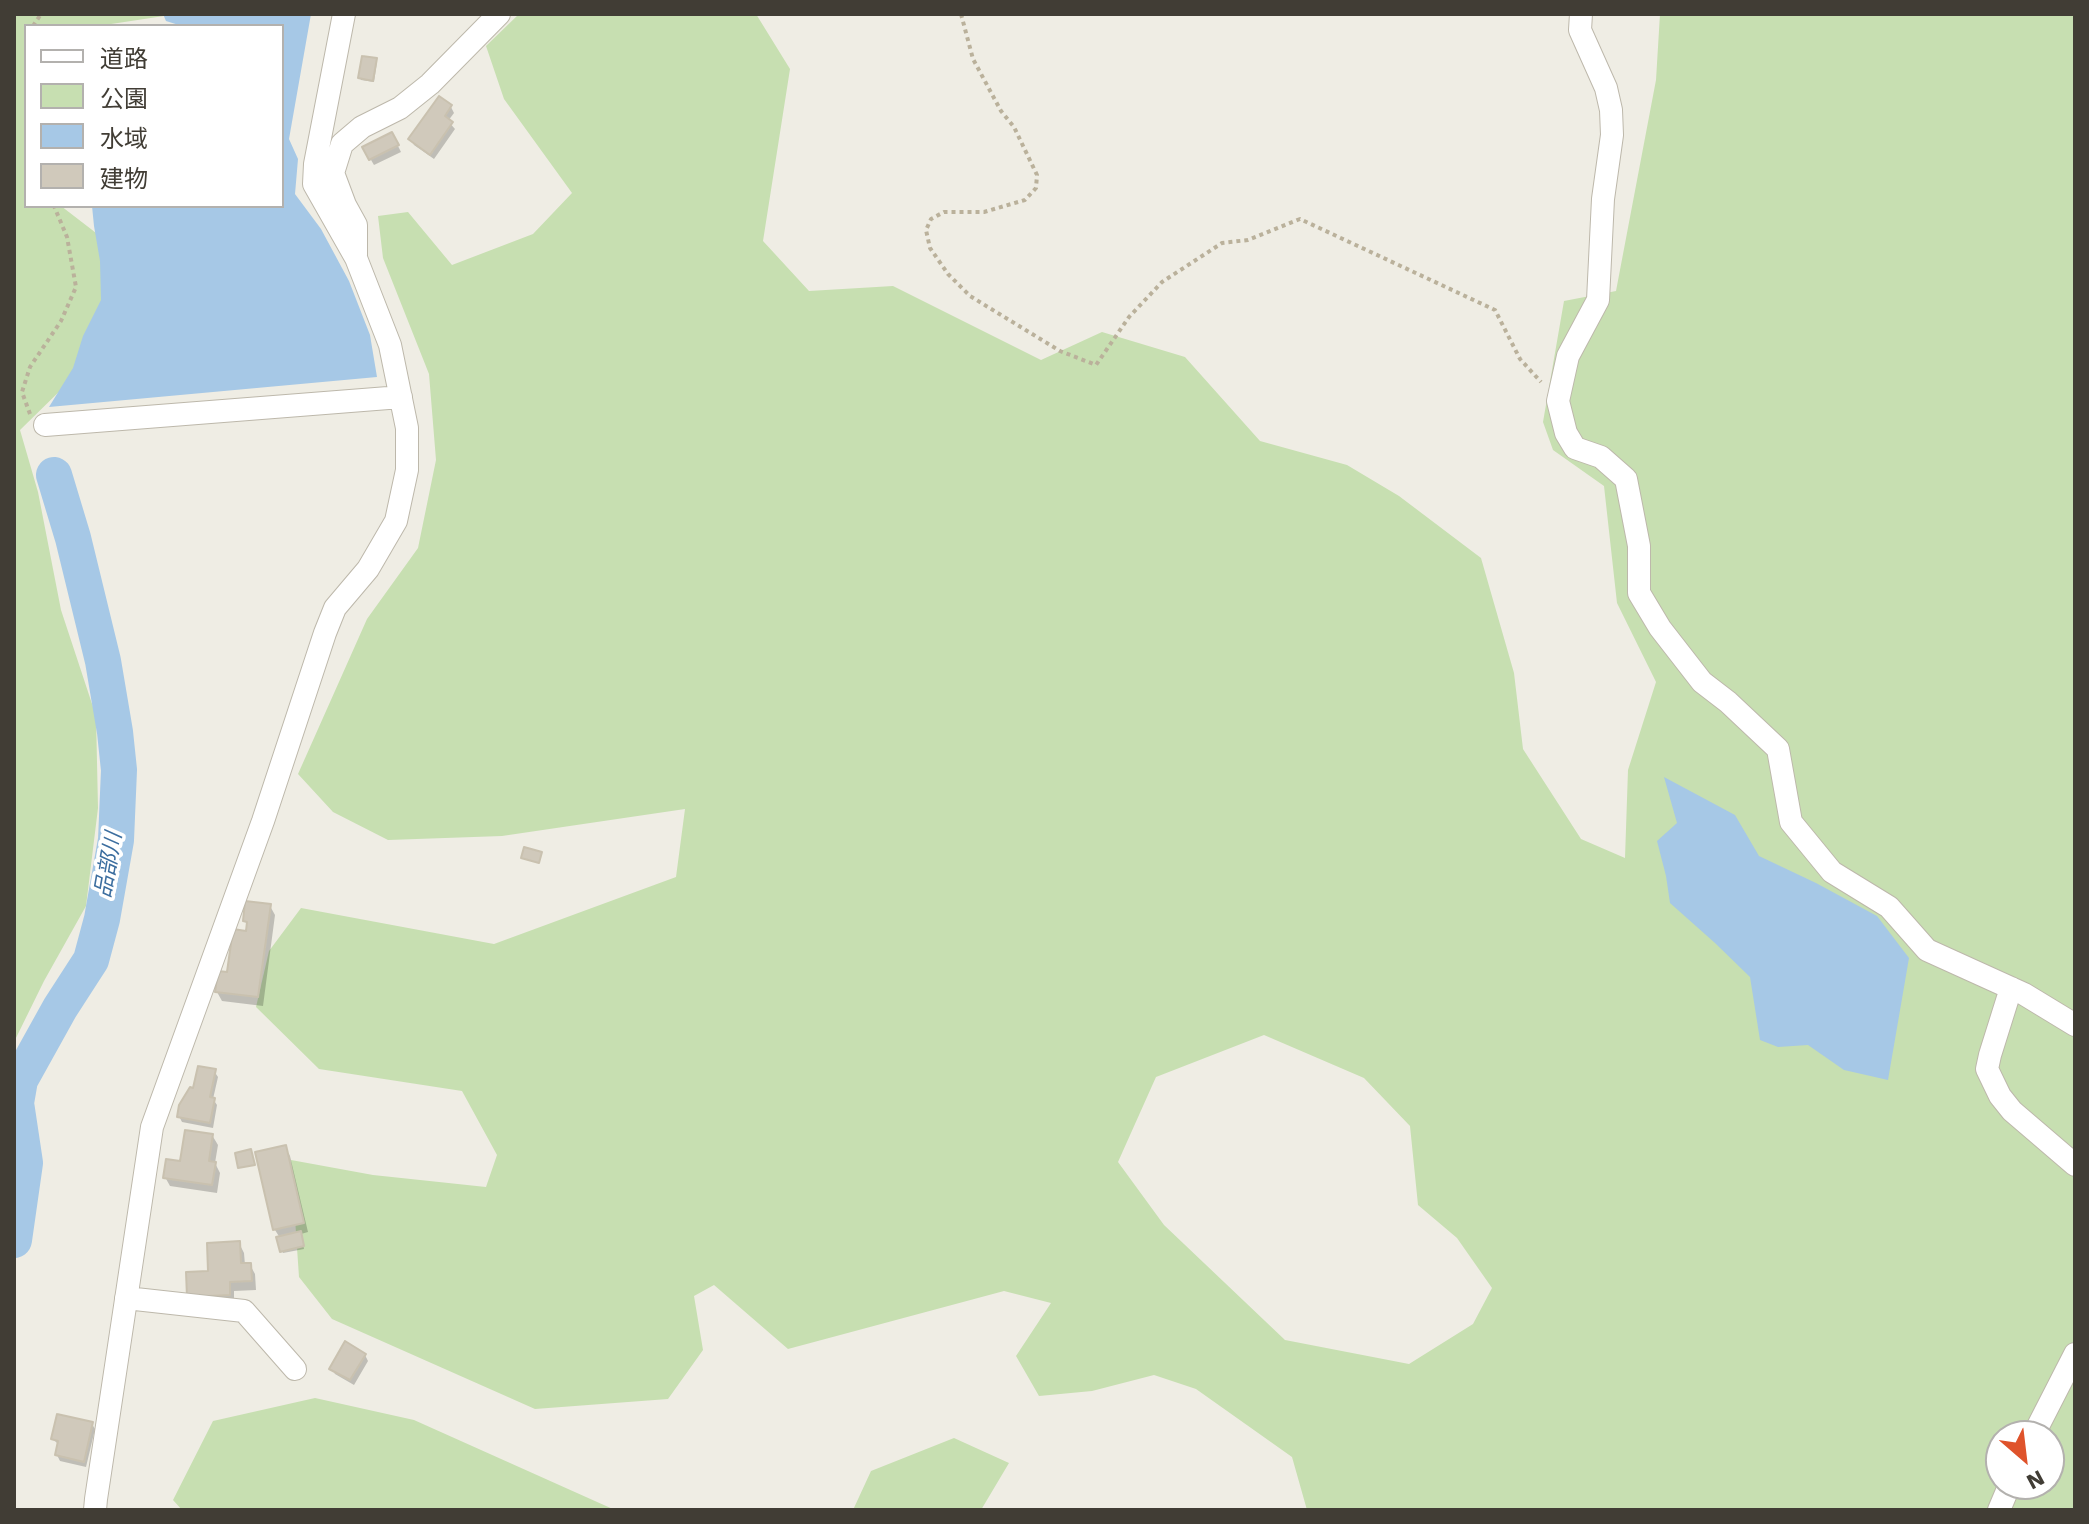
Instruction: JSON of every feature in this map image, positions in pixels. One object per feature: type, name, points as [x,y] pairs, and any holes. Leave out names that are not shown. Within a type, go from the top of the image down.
[{"type":"street","points":[[95,1510],[152,1127],[263,821],[335,608],[368,569],[396,521],[407,470],[407,428],[390,345],[356,258],[314,184],[315,164],[344,14]]},
{"type":"street","points":[[356,258],[356,225],[333,173],[342,144],[362,127],[400,108],[430,84],[499,14]]},
{"type":"street","points":[[1581,14],[1580,30],[1606,88],[1612,135],[1603,199],[1598,300],[1568,356],[1558,401],[1566,433],[1575,448],[1601,457],[1626,479],[1639,546],[1639,593],[1660,628],[1702,682],[1778,749],[1791,822],[1832,872],[1889,907],[1927,950],[2011,988],[2075,1025]]},
{"type":"street","points":[[45,425],[401,397]]},
{"type":"street","points":[[2011,988],[1987,1069],[2000,1096],[2012,1111],[2075,1165]]},
{"type":"street","points":[[126,1298],[244,1311],[295,1369]]},
{"type":"street","points":[[2041,1420],[2075,1354]]},
{"type":"path","points":[[961,14],[973,59],[1001,111],[1014,127],[1037,175],[1036,188],[1025,200],[984,212],[944,212],[931,219],[926,230],[930,248],[948,274],[970,296],[1060,351],[1096,365],[1129,317],[1162,282],[1222,243],[1248,240],[1300,219],[1495,310],[1520,359],[1558,401]]},
{"type":"path","points":[[45,425],[28,412],[22,392],[30,367],[61,321],[76,287],[67,237],[55,208]]},
{"type":"green space","points":[[14,14],[177,14],[111,24],[24,24],[24,208],[64,208],[113,246],[116,309],[69,382],[20,430],[38,492],[61,610],[96,716],[98,808],[86,906],[14,1042]]},
{"type":"green space","points":[[519,14],[756,14],[790,69],[763,241],[809,291],[893,286],[1041,360],[1102,332],[1185,357],[1260,441],[1347,465],[1399,496],[1481,558],[1514,673],[1523,749],[1581,839],[1625,858],[1628,770],[1656,682],[1617,603],[1604,486],[1553,450],[1543,422],[1564,301],[1616,291],[1656,80],[1660,14],[2075,14],[2075,1510],[1307,1510],[1292,1457],[1196,1389],[1154,1375],[1092,1391],[1039,1396],[1016,1356],[1051,1303],[1004,1291],[788,1349],[714,1285],[694,1296],[703,1350],[668,1399],[535,1409],[332,1319],[299,1277],[291,1160],[373,1175],[486,1187],[497,1155],[462,1091],[319,1069],[256,1007],[269,951],[301,908],[494,944],[676,877],[685,809],[502,836],[388,840],[333,812],[298,774],[367,619],[418,548],[436,460],[429,374],[383,258],[378,216],[408,212],[452,265],[533,234],[572,193],[504,99],[486,46]],"holes":[[[1264,1035],[1364,1078],[1410,1126],[1418,1205],[1457,1238],[1492,1288],[1473,1324],[1409,1364],[1285,1340],[1164,1225],[1118,1162],[1156,1077]]]},
{"type":"green space","points":[[315,1398],[414,1420],[615,1510],[182,1510],[173,1500],[213,1421]]},
{"type":"green space","points":[[954,1438],[1009,1463],[981,1510],[853,1510],[871,1471]]},
{"type":"water","points":[[163,14],[311,14],[289,139],[298,159],[295,194],[321,229],[349,281],[370,335],[377,377],[49,407],[73,368],[83,336],[101,300],[100,261],[92,208],[284,208],[284,24],[176,24],[166,21]]},
{"type":"water","points":[[1664,777],[1735,815],[1759,856],[1877,916],[1909,958],[1888,1080],[1844,1070],[1808,1045],[1778,1047],[1760,1040],[1750,977],[1670,903],[1657,841],[1677,823]]},
{"type":"building","points":[[362,56],[377,58],[373,81],[358,78]]},
{"type":"building","points":[[439,96],[452,105],[445,116],[453,122],[430,155],[408,139]]},
{"type":"building","points":[[392,132],[399,145],[369,160],[362,147]]},
{"type":"building","points":[[524,847],[542,852],[539,863],[521,858]]},
{"type":"building","points":[[245,901],[271,904],[258,997],[215,992],[218,971],[227,972],[233,929],[246,931],[247,922],[243,921]]},
{"type":"building","points":[[198,1066],[216,1069],[210,1097],[215,1098],[210,1123],[177,1117],[179,1105],[190,1087],[193,1088]]},
{"type":"building","points":[[185,1130],[213,1134],[209,1161],[216,1162],[212,1185],[163,1178],[166,1159],[180,1161]]},
{"type":"building","points":[[286,1145],[304,1223],[273,1230],[255,1152]]},
{"type":"building","points":[[251,1149],[255,1165],[238,1168],[235,1153]]},
{"type":"building","points":[[301,1231],[304,1246],[280,1252],[276,1237]]},
{"type":"building","points":[[240,1241],[241,1263],[251,1263],[252,1281],[230,1282],[230,1295],[187,1297],[186,1272],[208,1271],[207,1243]]},
{"type":"building","points":[[345,1341],[366,1354],[350,1380],[329,1369]]},
{"type":"building","points":[[57,1414],[93,1422],[84,1462],[55,1455],[58,1441],[51,1439]]},
{"type":"waterway","name":"品部川","points":[[14,1240],[25,1163],[16,1103],[20,1080],[91,960],[102,919],[116,840],[119,770],[103,661],[54,475]]}]
